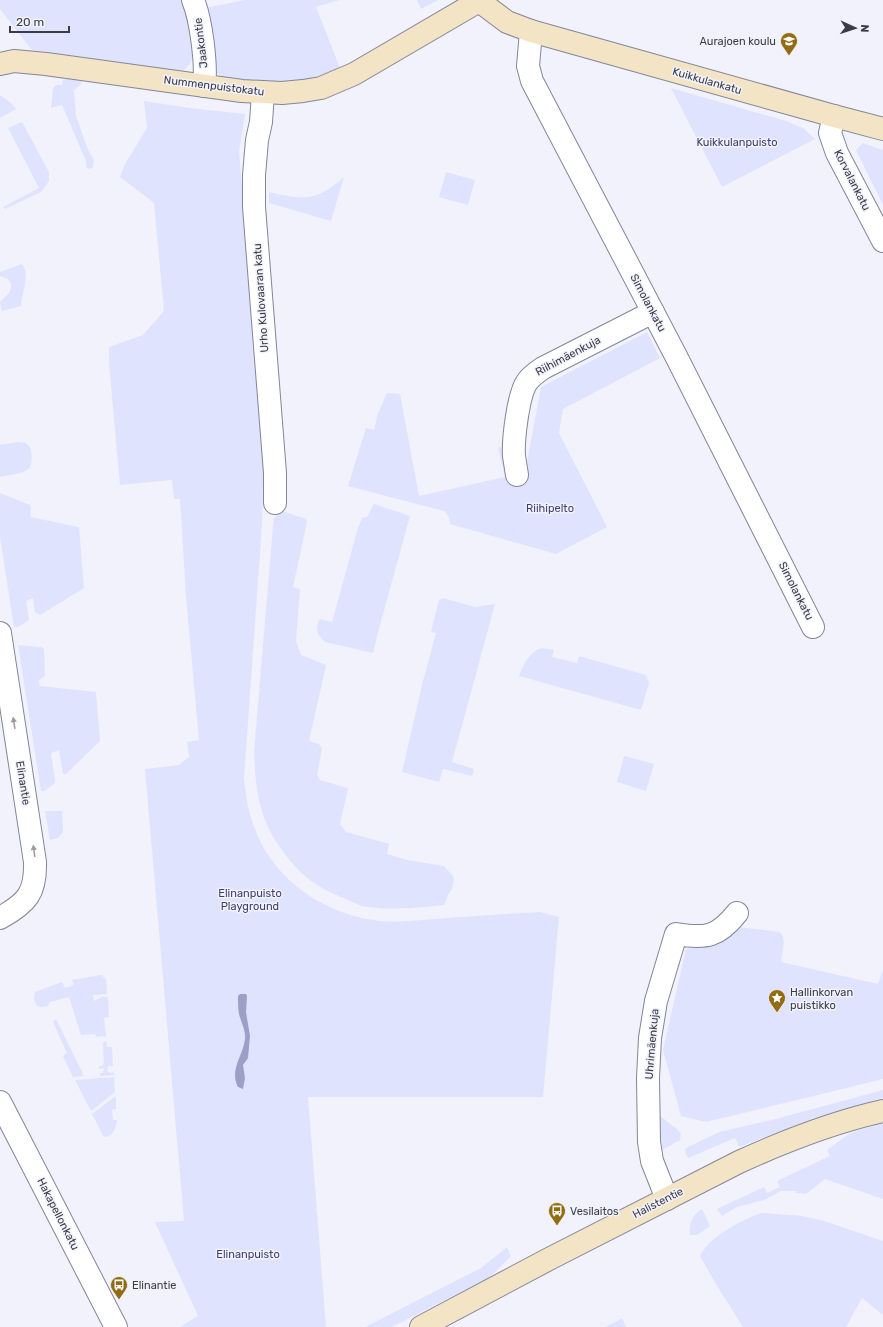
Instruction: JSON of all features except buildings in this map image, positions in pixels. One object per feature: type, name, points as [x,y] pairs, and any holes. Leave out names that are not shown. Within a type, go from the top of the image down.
[{"type":"street","name":"Jaakontie","points":[[193,0],[199,21],[205,78],[204,86]]},
{"type":"street","name":"Nummenpuistokatu","points":[[0,64],[14,62],[40,63],[264,93],[303,91],[321,88],[338,82],[379,60],[478,0]]},
{"type":"street","points":[[478,0],[507,22],[531,31]]},
{"type":"street","name":"Kuikkulankatu","points":[[531,31],[883,129]]},
{"type":"street","name":"Simolankatu","points":[[531,31],[528,66],[532,81],[738,476],[813,626]]},
{"type":"street","name":"Urho Kulovaaran katu","points":[[264,93],[261,122],[257,140],[254,175],[254,207],[275,503]]},
{"type":"street","name":"Korvalankatu","points":[[834,116],[830,133],[837,153],[883,241]]},
{"type":"street","name":"Riihimäenkuja","points":[[517,475],[514,451],[518,416],[522,393],[532,375],[653,312]]},
{"type":"street","name":"Elinantie","points":[[0,633],[36,873],[32,890],[21,904],[0,918]]},
{"type":"street","name":"Uhrimäenkuja","points":[[667,1199],[652,1161],[649,1142],[648,1104],[650,1038],[656,1001],[676,934],[693,937],[714,934],[722,930],[737,913]]},
{"type":"street","name":"Hakapellonkatu","points":[[0,1102],[116,1327]]},
{"type":"street","name":"Halistentie","points":[[421,1327],[549,1259],[760,1153],[819,1130],[883,1111]]},
{"type":"green space","points":[[0,0],[185,0],[189,7],[193,57],[189,65],[183,71],[32,50],[0,9]]},
{"type":"green space","points":[[245,0],[339,0],[316,7],[340,68],[307,79],[283,82],[235,79],[223,77],[217,73],[214,70],[205,8]]},
{"type":"green space","points":[[417,0],[438,0],[421,9]]},
{"type":"green space","points":[[67,79],[82,81],[81,84],[74,90],[76,116],[88,150],[94,160],[93,167],[90,169],[86,167],[86,161],[62,105],[51,108],[53,89],[56,85],[62,85],[63,80]]},
{"type":"green space","name":"Kuikkulanpuisto","points":[[671,88],[786,121],[803,128],[815,139],[722,187]]},
{"type":"green space","points":[[0,95],[11,103],[16,109],[0,118]]},
{"type":"green space","name":"Elinanpuisto","points":[[144,101],[245,114],[239,152],[264,444],[262,524],[244,779],[251,816],[264,848],[275,864],[304,892],[322,903],[340,911],[360,917],[387,922],[401,922],[540,912],[559,917],[543,1097],[308,1097],[326,1327],[180,1327],[198,1316],[155,1222],[184,1221],[145,769],[179,765],[189,757],[187,742],[199,740],[186,597],[180,499],[174,499],[172,480],[120,485],[109,363],[109,347],[143,335],[164,311],[154,203],[120,177],[125,164],[147,128]]},
{"type":"green space","points":[[22,122],[49,172],[49,181],[41,192],[5,209],[3,207],[39,188],[8,128]]},
{"type":"green space","points":[[863,143],[883,150],[883,205],[856,150]]},
{"type":"green space","points":[[446,172],[475,180],[468,205],[439,197]]},
{"type":"green space","points":[[344,177],[331,221],[269,203],[269,192],[291,197],[309,197],[326,191]]},
{"type":"green space","points":[[22,264],[25,268],[26,279],[21,306],[2,311],[0,302],[10,292],[11,286],[8,279],[0,276],[0,272]]},
{"type":"green space","name":"Riihipelto","points":[[647,332],[660,358],[563,409],[559,433],[607,527],[556,554],[450,524],[449,517],[444,511],[348,486],[366,428],[374,430],[378,413],[387,393],[400,394],[419,496],[505,477],[498,447],[504,448],[525,473],[541,387]]},
{"type":"green space","points":[[18,442],[25,443],[29,446],[32,457],[31,465],[27,470],[0,477],[0,445]]},
{"type":"green space","points":[[0,493],[30,505],[30,517],[79,527],[84,588],[40,615],[35,612],[33,598],[26,601],[29,620],[18,627],[14,627],[0,537]]},
{"type":"green space","points":[[374,504],[410,516],[373,653],[325,642],[318,634],[317,628],[319,619],[332,622],[358,528],[362,518],[367,517]]},
{"type":"green space","points":[[282,511],[306,519],[307,522],[293,587],[300,589],[296,641],[301,655],[326,665],[309,741],[319,744],[322,749],[317,775],[320,780],[348,789],[340,824],[346,832],[389,844],[387,854],[407,860],[444,866],[453,876],[454,880],[452,889],[444,905],[403,908],[372,908],[360,906],[330,892],[317,885],[300,872],[277,843],[265,820],[257,791],[254,752],[273,525],[274,518]]},
{"type":"green space","points":[[443,598],[475,607],[495,604],[452,762],[474,769],[472,776],[443,769],[439,782],[402,772],[423,681],[436,633],[431,632],[439,600]]},
{"type":"green space","points":[[18,645],[41,647],[44,649],[45,676],[39,680],[40,686],[96,692],[100,741],[66,774],[63,774],[59,750],[51,753],[55,780],[54,784],[44,791],[41,791]]},
{"type":"green space","points":[[542,648],[554,650],[552,657],[577,663],[579,656],[646,675],[649,683],[641,710],[519,676],[530,655]]},
{"type":"green space","points":[[624,756],[654,764],[646,791],[617,782]]},
{"type":"green space","points":[[45,811],[62,811],[63,832],[58,838],[50,840]]},
{"type":"green space","name":"Hallinkorvan puistikko","points":[[738,927],[780,932],[784,942],[781,962],[878,984],[883,970],[883,1079],[706,1122],[681,1116],[663,1050],[686,949],[707,944]]},
{"type":"green space","points":[[101,975],[106,979],[107,994],[93,995],[94,1001],[102,997],[108,997],[109,1017],[104,1018],[106,1037],[96,1037],[95,1034],[81,1035],[69,997],[50,1002],[48,1006],[41,1007],[37,1006],[34,1000],[35,992],[62,982],[65,988],[74,985],[72,980]]},
{"type":"green space","points":[[56,1019],[84,1076],[73,1077],[63,1056],[67,1053],[53,1022]]},
{"type":"green space","points":[[106,1041],[107,1047],[112,1047],[113,1066],[108,1066],[107,1071],[111,1073],[113,1072],[114,1075],[100,1076],[100,1073],[103,1073],[104,1070],[103,1068],[99,1069],[99,1066],[102,1066],[104,1063],[103,1043]]},
{"type":"green space","points":[[114,1077],[115,1092],[91,1111],[75,1080]]},
{"type":"green space","points":[[883,1090],[883,1098],[814,1118],[739,1147],[735,1138],[688,1158],[685,1152],[686,1148],[719,1132],[772,1120]]},
{"type":"green space","points":[[116,1096],[116,1109],[112,1110],[113,1120],[117,1120],[116,1126],[112,1134],[104,1137],[92,1114]]},
{"type":"green space","points":[[655,1112],[677,1129],[681,1134],[680,1140],[660,1151]]},
{"type":"green space","points":[[883,1123],[883,1199],[825,1179],[806,1194],[796,1193],[795,1191],[781,1191],[764,1200],[737,1207],[722,1216],[717,1209],[764,1187],[767,1193],[780,1187],[777,1181],[830,1156],[827,1150],[850,1133]]},
{"type":"green space","points":[[702,1209],[710,1226],[697,1235],[690,1235],[692,1220]]},
{"type":"green space","points":[[761,1213],[802,1216],[824,1221],[883,1241],[883,1315],[862,1298],[846,1327],[743,1327],[700,1256],[711,1242],[726,1230]]},
{"type":"green space","points":[[507,1247],[511,1256],[490,1277],[392,1327],[365,1327],[481,1268]]},
{"type":"green space","points":[[622,1318],[626,1327],[605,1327],[621,1319]]},
{"type":"shaded area","points":[[240,994],[246,994],[247,996],[246,1012],[250,1036],[248,1058],[243,1065],[245,1078],[243,1089],[238,1087],[235,1075],[237,1063],[245,1039],[238,1010],[238,996]]},
{"type":"place","name":"Aurajoen koulu","points":[[789,56]]},
{"type":"place","name":"Hallinkorvan puistikko","points":[[777,1013]]},
{"type":"place","name":"Vesilaitos","points":[[557,1226]]},
{"type":"place","name":"Elinantie","points":[[119,1300]]},
{"type":"park label","name":"Elinanpuisto Playground","points":[[250,899]]}]
